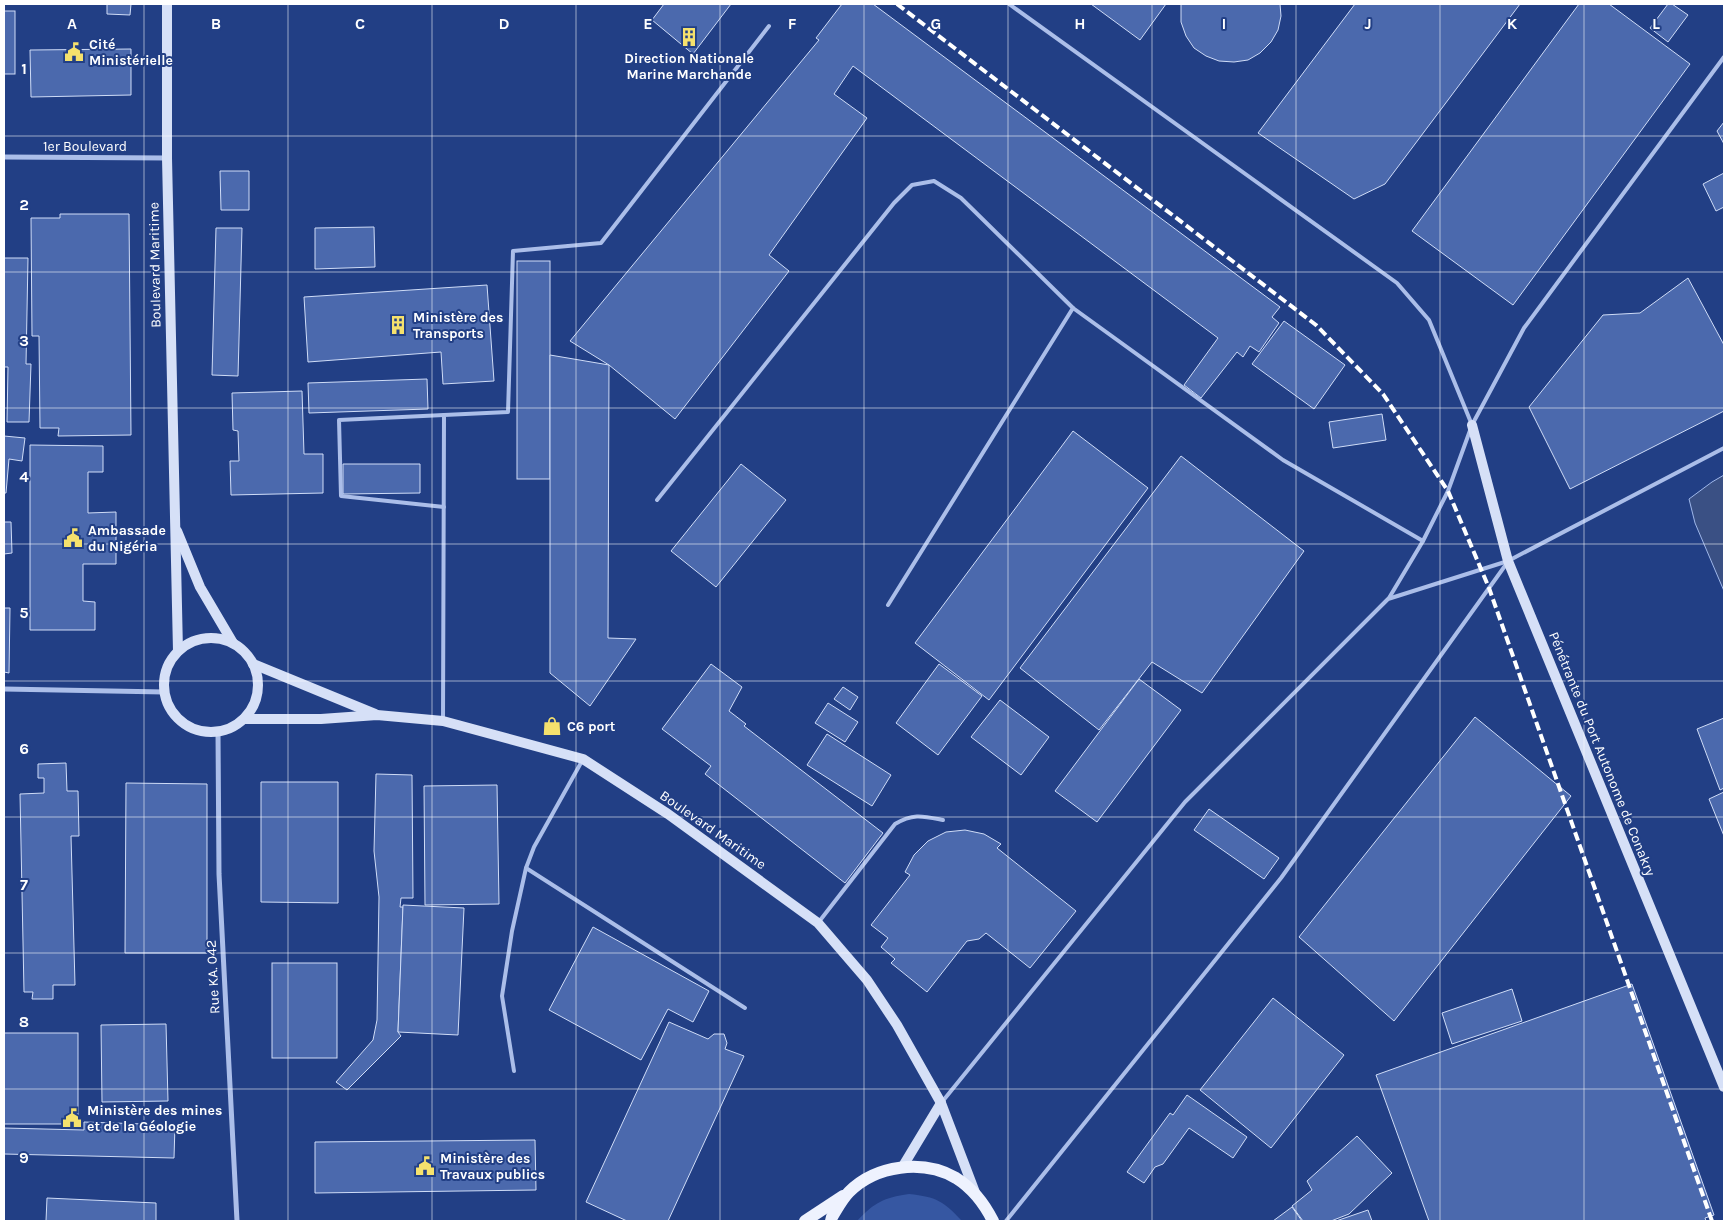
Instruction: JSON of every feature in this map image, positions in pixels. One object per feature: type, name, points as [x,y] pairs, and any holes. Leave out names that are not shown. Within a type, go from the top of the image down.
[{"type":"main road","points":[[805,1221],[874,1174],[904,1166],[930,1168],[956,1178],[977,1196],[993,1221]]},
{"type":"main road","points":[[831,1221],[849,1192]]},
{"type":"street","name":"Boulevard Maritime","points":[[167,4],[166,158],[178,651]]},
{"type":"street","name":"1er Boulevard","points":[[4,158],[166,158]]},
{"type":"street","name":"Pénétrante du Port Autonome de Conakry","points":[[1472,425],[1508,561],[1724,1087]]},
{"type":"street","name":"Boulevard Maritime","points":[[174,526],[200,586],[233,643]]},
{"type":"street","points":[[204,638],[219,638],[233,643],[245,652],[253,664],[257,678],[257,693],[253,707],[244,719],[232,728],[218,732],[203,732],[189,727],[177,718],[169,706],[164,692],[164,677],[169,663],[178,651],[190,642],[204,638]]},
{"type":"street","name":"Boulevard Maritime","points":[[253,664],[377,715]]},
{"type":"street","points":[[4,689],[164,692]]},
{"type":"street","name":"Boulevard Maritime","points":[[244,719],[321,719],[377,715],[443,721],[583,759],[668,814],[818,923],[867,980],[897,1025],[941,1103],[977,1196]]},
{"type":"street","name":"Rue KA. 042","points":[[218,732],[218,874],[237,1221]]},
{"type":"street","points":[[904,1166],[941,1103]]},
{"type":"lane","points":[[1009,4],[1397,282],[1429,320],[1472,425]]},
{"type":"lane","points":[[444,507],[341,496],[339,420],[508,412],[513,251],[601,242],[769,26]]},
{"type":"lane","points":[[941,1103],[1186,802],[1388,599],[1424,541],[1448,491],[1472,425],[1524,328],[1724,56]]},
{"type":"lane","points":[[657,500],[894,203],[912,185],[934,181],[961,198],[1073,308],[1282,460],[1424,541]]},
{"type":"lane","points":[[888,605],[1073,308]]},
{"type":"lane","points":[[443,721],[444,415]]},
{"type":"lane","points":[[1388,599],[1508,561],[1724,448]]},
{"type":"lane","points":[[1006,1221],[1281,878],[1508,561]]},
{"type":"lane","points":[[514,1071],[502,996],[512,931],[526,868],[534,847],[583,759]]},
{"type":"lane","points":[[818,923],[894,824],[904,818],[918,815],[943,820]]},
{"type":"lane","points":[[526,868],[745,1008]]},
{"type":"shaded area","points":[[1724,475],[1724,591],[1695,523],[1689,499]]},
{"type":"shaded area","points":[[909,1194],[939,1201],[962,1221],[857,1221],[869,1209],[880,1202],[892,1197]]},
{"type":"building","points":[[107,4],[131,4],[130,15],[107,14]]},
{"type":"building","name":"Direction Nationale Marine Marchande","points":[[664,4],[731,4],[693,54],[652,20]]},
{"type":"building","points":[[842,4],[873,4],[1280,307],[1272,317],[1279,323],[1259,352],[1250,346],[1243,357],[1237,352],[1201,398],[1184,385],[1218,338],[853,66],[834,94],[867,118],[769,255],[789,271],[675,419],[609,365],[570,341],[819,40],[816,38]]},
{"type":"building","points":[[1091,4],[1166,4],[1140,40]]},
{"type":"building","points":[[1181,4],[1280,4],[1281,16],[1278,30],[1271,42],[1260,53],[1248,60],[1234,62],[1219,61],[1206,56],[1194,48],[1186,36],[1181,22]]},
{"type":"building","points":[[1355,4],[1520,4],[1385,184],[1354,199],[1258,133]]},
{"type":"building","points":[[1579,4],[1609,4],[1690,64],[1513,305],[1412,231]]},
{"type":"building","points":[[1668,4],[1672,4],[1688,15],[1668,42],[1650,28]]},
{"type":"building","points":[[4,11],[15,11],[15,74],[4,74]]},
{"type":"building","points":[[131,49],[131,95],[31,97],[30,50]]},
{"type":"building","points":[[1724,122],[1724,144],[1717,131]]},
{"type":"building","points":[[220,171],[249,171],[249,210],[221,210]]},
{"type":"building","points":[[1724,173],[1724,207],[1716,211],[1703,184]]},
{"type":"building","points":[[60,214],[129,214],[131,435],[58,436],[59,428],[40,428],[39,336],[32,336],[31,218],[60,218]]},
{"type":"building","points":[[374,227],[375,267],[315,269],[315,228]]},
{"type":"building","points":[[216,228],[242,228],[238,376],[212,375]]},
{"type":"building","points":[[4,258],[28,258],[26,364],[31,364],[29,422],[7,422],[8,367],[4,367]]},
{"type":"building","points":[[517,261],[550,261],[550,479],[517,479]]},
{"type":"building","points":[[1688,278],[1724,345],[1724,411],[1570,489],[1529,407],[1603,315],[1640,313]]},
{"type":"building","name":"Ministère des Transports","points":[[487,285],[494,381],[443,384],[441,352],[308,362],[304,297]]},
{"type":"building","points":[[1284,321],[1345,365],[1314,409],[1252,364]]},
{"type":"building","points":[[550,355],[609,365],[608,638],[636,639],[590,706],[550,673]]},
{"type":"building","points":[[427,379],[428,409],[309,413],[308,383]]},
{"type":"building","points":[[302,391],[304,454],[323,454],[323,493],[231,495],[230,461],[239,461],[238,431],[233,430],[232,393]]},
{"type":"building","points":[[1382,414],[1386,440],[1333,448],[1329,422]]},
{"type":"building","points":[[1073,431],[1148,488],[989,700],[915,643]]},
{"type":"building","points":[[4,436],[25,438],[22,461],[9,459],[6,493],[4,493]]},
{"type":"building","name":"Ambassade du Nigéria","points":[[30,445],[103,446],[103,472],[88,472],[88,513],[116,512],[116,564],[83,564],[83,601],[95,602],[95,630],[30,630]]},
{"type":"building","points":[[1181,456],[1304,551],[1202,693],[1152,662],[1099,730],[1020,668]]},
{"type":"building","points":[[343,464],[420,464],[420,493],[343,494]]},
{"type":"building","points":[[741,464],[786,500],[716,587],[671,551]]},
{"type":"building","points":[[4,522],[11,522],[12,553],[4,554]]},
{"type":"building","points":[[4,608],[10,608],[9,673],[4,672]]},
{"type":"building","points":[[711,664],[742,687],[729,711],[746,724],[744,726],[883,833],[845,883],[705,774],[711,766],[662,729]]},
{"type":"building","points":[[939,664],[982,696],[938,755],[896,723]]},
{"type":"building","points":[[1139,679],[1181,710],[1097,822],[1055,791]]},
{"type":"building","points":[[843,687],[858,697],[850,710],[834,699]]},
{"type":"building","points":[[1000,700],[1049,737],[1021,775],[971,737]]},
{"type":"building","points":[[828,703],[858,722],[845,742],[815,723]]},
{"type":"building","points":[[1475,717],[1571,796],[1394,1021],[1299,937]]},
{"type":"building","points":[[1724,718],[1724,788],[1720,790],[1697,729]]},
{"type":"building","points":[[827,734],[891,775],[872,806],[807,765]]},
{"type":"building","points":[[66,763],[67,791],[78,791],[79,836],[71,836],[75,985],[53,985],[53,999],[32,999],[33,992],[24,992],[20,794],[44,793],[44,778],[38,778],[38,764]]},
{"type":"building","points":[[376,774],[412,775],[413,898],[401,898],[400,907],[403,907],[398,1032],[401,1036],[347,1090],[336,1082],[373,1040],[377,1020],[379,897],[374,851]]},
{"type":"building","points":[[261,782],[338,782],[338,903],[261,902]]},
{"type":"building","points":[[126,783],[207,784],[207,953],[125,953]]},
{"type":"building","points":[[497,785],[499,904],[425,905],[424,786]]},
{"type":"building","points":[[1724,792],[1724,836],[1709,799]]},
{"type":"building","points":[[1209,809],[1279,858],[1264,879],[1194,830]]},
{"type":"building","points":[[965,830],[984,834],[1001,844],[997,848],[1076,911],[1030,968],[986,933],[979,939],[967,941],[927,992],[891,963],[895,959],[881,947],[888,938],[871,925],[910,875],[905,872],[914,855],[928,841],[946,832]]},
{"type":"building","points":[[403,905],[464,908],[458,1035],[398,1032]]},
{"type":"building","points":[[593,927],[709,991],[693,1022],[668,1009],[641,1060],[549,1010]]},
{"type":"building","points":[[272,963],[337,963],[337,1058],[272,1058]]},
{"type":"building","points":[[1632,984],[1714,1215],[1705,1218],[1706,1221],[1429,1221],[1376,1075]]},
{"type":"building","points":[[1512,989],[1522,1021],[1452,1044],[1442,1013]]},
{"type":"building","points":[[1273,998],[1344,1055],[1271,1148],[1200,1090]]},
{"type":"building","points":[[669,1022],[708,1039],[714,1034],[724,1034],[727,1043],[725,1049],[744,1056],[668,1221],[627,1221],[586,1202]]},
{"type":"building","points":[[166,1024],[168,1101],[102,1102],[101,1025]]},
{"type":"building","points":[[4,1033],[78,1033],[78,1124],[4,1124]]},
{"type":"building","points":[[1187,1095],[1247,1137],[1233,1158],[1189,1128],[1163,1164],[1155,1167],[1144,1183],[1127,1172],[1170,1113],[1173,1115]]},
{"type":"building","points":[[84,1122],[175,1125],[174,1158],[4,1154],[4,1128],[84,1130]]},
{"type":"building","points":[[1357,1136],[1392,1173],[1349,1214],[1331,1221],[1303,1221],[1292,1206],[1312,1190],[1307,1181]]},
{"type":"building","name":"Ministère des Travaux publics","points":[[535,1140],[536,1190],[315,1193],[315,1142]]},
{"type":"building","points":[[47,1198],[156,1203],[156,1221],[46,1221]]},
{"type":"building","points":[[1292,1207],[1302,1221],[1273,1221]]},
{"type":"building","points":[[1368,1210],[1372,1221],[1336,1221]]},
{"type":"railway","points":[[897,4],[1316,325],[1383,394],[1448,491],[1489,588],[1712,1221]]},
{"type":"place","name":"Direction Nationale Marine Marchande","points":[[689,37]]},
{"type":"place","name":"Cité Ministérielle","points":[[74,52]]},
{"type":"place","name":"Ministère des Transports","points":[[398,325]]},
{"type":"place","name":"Ambassade du Nigéria","points":[[73,538]]},
{"type":"place","name":"C6 port","points":[[552,726]]},
{"type":"place","name":"Ministère des mines et de la Géologie","points":[[72,1118]]},
{"type":"place","name":"Ministère des Travaux publics","points":[[425,1166]]}]
